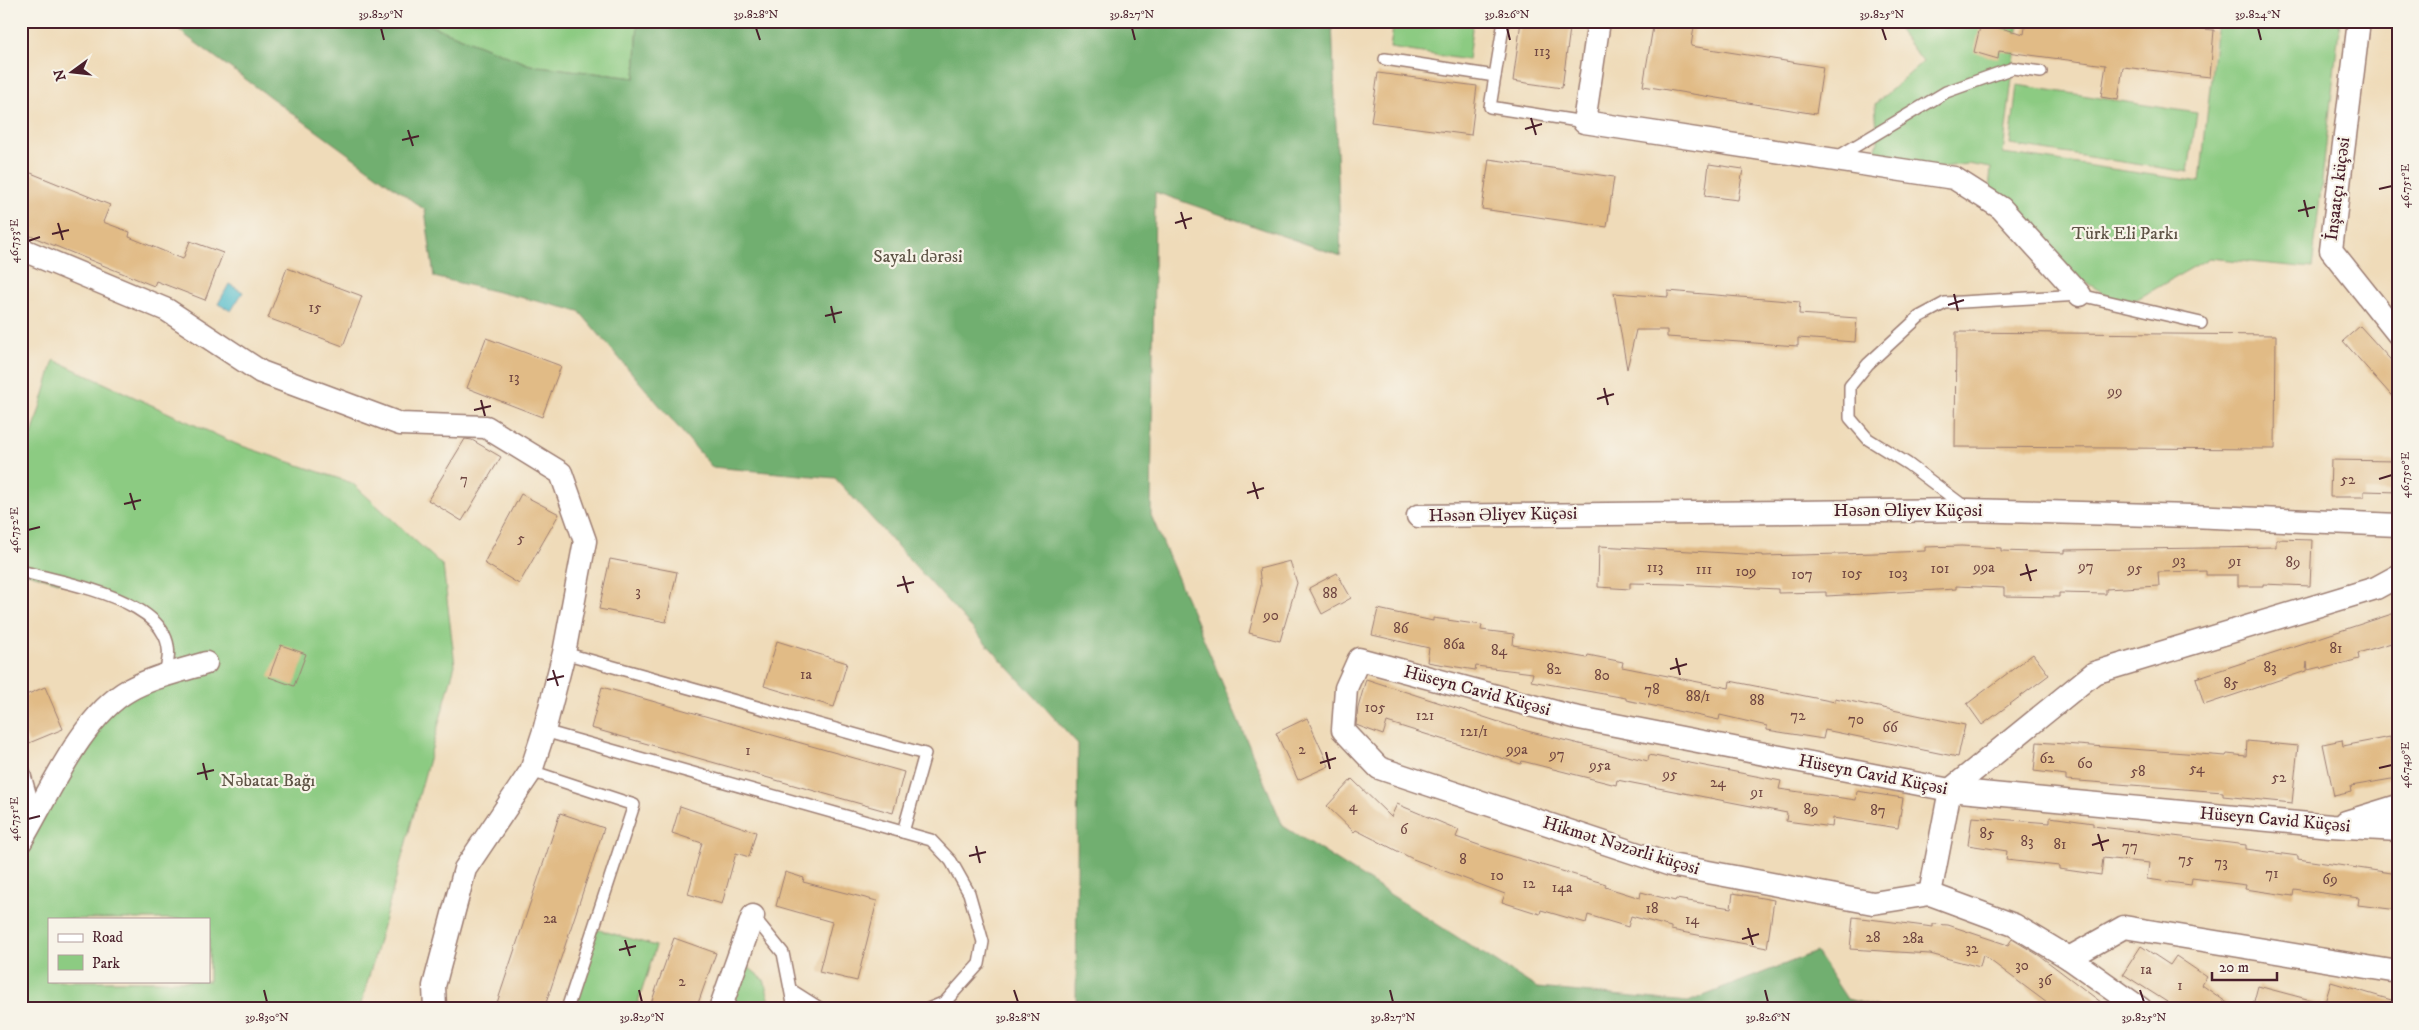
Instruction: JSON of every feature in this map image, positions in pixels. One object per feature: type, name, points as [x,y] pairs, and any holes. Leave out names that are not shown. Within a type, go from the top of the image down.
[{"type":"street","points":[[1599,21],[1584,122],[1830,161],[1954,178],[2001,208],[2080,294]]},
{"type":"street","name":"İnşaatçı küçəsi","points":[[2359,21],[2331,250],[2398,334]]},
{"type":"street","points":[[21,249],[167,310],[261,372],[400,424],[486,427],[561,473],[586,542],[564,653],[544,731],[531,771],[465,870],[434,986],[435,1009]]},
{"type":"street","name":"Həsən Əliyev Küçəsi","points":[[1418,516],[1968,510],[2191,516],[2398,525]]},
{"type":"street","points":[[1930,894],[1950,790],[2094,673],[2376,588],[2398,576]]},
{"type":"street","name":"Hüseyn Cavid Küçəsi","points":[[1359,659],[1574,716],[1950,790],[2331,826],[2398,830]]},
{"type":"street","name":"Hikmət Nəzərli küçəsi","points":[[1359,659],[1346,688],[1343,730],[1379,768],[1671,865],[1873,902],[1930,894],[2014,926],[2069,958],[2141,1009]]},
{"type":"street","points":[[21,841],[78,742],[102,708],[130,689],[206,663]]},
{"type":"street","points":[[2331,826],[2398,806]]},
{"type":"street","points":[[720,1009],[754,916]]},
{"type":"street","points":[[2069,958],[2124,927],[2398,972]]},
{"type":"lane","points":[[1504,21],[1490,107],[1584,122]]},
{"type":"lane","points":[[1385,59],[1495,76]]},
{"type":"lane","points":[[1830,161],[1946,92],[2012,68],[2041,72]]},
{"type":"lane","points":[[1968,510],[1908,464],[1868,439],[1850,418],[1850,386],[1868,364],[1919,317],[1945,303],[2080,294],[2201,323]]},
{"type":"lane","points":[[21,571],[122,600],[145,613],[160,625],[169,645],[169,663],[162,677]]},
{"type":"lane","points":[[564,653],[926,754],[903,832]]},
{"type":"lane","points":[[544,731],[931,840],[951,861],[969,893],[982,942],[979,964],[945,1002],[928,1009]]},
{"type":"lane","points":[[21,761],[30,793],[33,822]]},
{"type":"lane","points":[[531,771],[634,806],[567,1009]]},
{"type":"lane","points":[[754,916],[783,953],[794,1009]]},
{"type":"lane","points":[[791,990],[821,1009]]},
{"type":"green space","name":"Sayalı dərəsi","points":[[170,21],[419,21],[530,65],[635,78],[638,21],[1332,21],[1341,256],[1155,192],[1151,515],[1283,826],[1537,988],[1688,1002],[1816,952],[1847,999],[1886,1009],[1076,1009],[1078,744],[835,478],[712,467],[579,311],[434,277],[425,210],[185,35]]},
{"type":"green space","points":[[419,21],[638,21],[635,78],[530,65]]},
{"type":"green space","points":[[1394,21],[1473,21],[1468,60],[1390,48]]},
{"type":"green space","name":"Türk Eli Parkı","points":[[1892,21],[2019,21],[2003,153],[2200,182],[2217,21],[2340,21],[2312,268],[2209,258],[2125,306],[2062,268],[1989,190],[1991,168],[1968,164],[1927,169],[1882,162],[1875,153],[1878,141],[1875,104],[1923,62]]},
{"type":"green space","points":[[2017,85],[2197,113],[2188,172],[2010,145]]},
{"type":"green space","name":"Nəbatat Bağı","points":[[54,360],[236,444],[352,483],[443,566],[455,665],[360,1009],[21,1009],[21,842],[103,708],[169,663],[160,625],[121,600],[21,571],[21,472]]},
{"type":"green space","points":[[596,929],[656,946],[636,1009],[571,1009]]},
{"type":"green space","points":[[747,966],[764,980],[772,1009],[731,1009]]},
{"type":"water","points":[[229,284],[243,292],[231,311],[218,304]]},
{"type":"building","points":[[1521,21],[1571,21],[1562,88],[1513,81]]},
{"type":"building","points":[[1654,21],[1695,21],[1691,46],[1823,67],[1816,114],[1643,86]]},
{"type":"building","points":[[2026,21],[2171,21],[2175,26],[2214,30],[2210,77],[2123,67],[2118,100],[2101,97],[2106,65],[1999,51],[1998,59],[1974,52],[1981,23],[2024,34]]},
{"type":"building","points":[[1378,73],[1477,86],[1471,135],[1371,122]]},
{"type":"building","points":[[1489,159],[1614,177],[1607,227],[1482,209]]},
{"type":"building","points":[[1709,164],[1743,169],[1738,200],[1705,196]]},
{"type":"building","points":[[21,169],[110,205],[103,222],[130,232],[129,237],[183,259],[190,241],[223,253],[205,300],[156,281],[154,286],[21,232]]},
{"type":"building","points":[[287,268],[362,296],[343,346],[268,318]]},
{"type":"building","points":[[1668,291],[1800,302],[1799,314],[1857,318],[1855,342],[1798,338],[1798,346],[1667,337],[1667,330],[1636,330],[1627,369],[1614,293],[1668,297]]},
{"type":"building","points":[[2360,326],[2398,368],[2398,403],[2343,341]]},
{"type":"building","points":[[1956,332],[2276,335],[2275,449],[1955,447]]},
{"type":"building","points":[[486,338],[561,366],[542,417],[467,388]]},
{"type":"building","points":[[465,439],[472,440],[501,457],[462,521],[428,500]]},
{"type":"building","points":[[2331,460],[2398,461],[2398,492],[2364,491],[2364,497],[2330,497]]},
{"type":"building","points":[[521,494],[559,514],[519,584],[484,563]]},
{"type":"building","points":[[2276,539],[2312,540],[2310,586],[2263,584],[2263,586],[2238,586],[2238,575],[2206,575],[2206,571],[2158,572],[2159,586],[2106,589],[2106,594],[2059,593],[2059,597],[2004,596],[2004,588],[1956,586],[1956,589],[1826,596],[1826,592],[1778,593],[1778,589],[1678,584],[1630,583],[1630,589],[1598,587],[1599,546],[1763,556],[1925,551],[1925,547],[1961,546],[2001,548],[2001,551],[2065,553],[2065,550],[2276,547]]},
{"type":"building","points":[[610,559],[677,572],[666,622],[599,609]]},
{"type":"building","points":[[1290,561],[1297,583],[1280,641],[1249,633],[1261,586],[1259,569]]},
{"type":"building","points":[[1337,573],[1351,598],[1322,614],[1309,588]]},
{"type":"building","points":[[1378,609],[1433,621],[1433,618],[1482,625],[1481,630],[1514,634],[1513,645],[1587,658],[1588,655],[1623,662],[1622,667],[1729,688],[1730,681],[1835,702],[1835,698],[1965,725],[1958,757],[1825,730],[1823,739],[1767,730],[1767,726],[1720,715],[1719,720],[1626,700],[1626,698],[1531,681],[1533,673],[1476,666],[1475,670],[1427,662],[1429,648],[1372,635]]},
{"type":"building","points":[[2398,612],[2398,641],[2358,653],[2359,659],[2321,669],[2320,667],[2308,670],[2307,662],[2306,671],[2204,705],[2196,678]]},
{"type":"building","points":[[777,641],[847,663],[834,707],[764,686]]},
{"type":"building","points":[[281,645],[306,654],[294,686],[269,677]]},
{"type":"building","points":[[2033,654],[2049,675],[1982,725],[1967,704]]},
{"type":"building","points":[[1366,679],[1527,731],[1648,761],[1649,755],[1781,781],[1779,789],[1856,800],[1857,791],[1903,798],[1898,828],[1833,818],[1832,827],[1786,821],[1787,813],[1617,780],[1616,785],[1522,761],[1521,764],[1387,722],[1383,735],[1356,725],[1358,708]]},
{"type":"building","points":[[45,687],[63,729],[29,743],[21,726],[21,697]]},
{"type":"building","points":[[602,687],[904,772],[893,813],[591,728]]},
{"type":"building","points":[[1307,718],[1329,766],[1298,780],[1276,733]]},
{"type":"building","points":[[2390,737],[2397,778],[2351,786],[2352,792],[2334,796],[2323,744],[2342,740],[2343,746]]},
{"type":"building","points":[[2247,741],[2298,746],[2292,803],[2223,796],[2223,792],[2066,780],[2066,775],[2034,771],[2037,742],[2246,756]]},
{"type":"building","points":[[1352,779],[1391,817],[1397,804],[1459,830],[1456,837],[1504,854],[1606,884],[1605,887],[1640,898],[1641,892],[1675,901],[1676,899],[1731,908],[1733,893],[1774,900],[1767,948],[1671,930],[1671,927],[1631,916],[1628,927],[1588,915],[1586,923],[1541,910],[1540,914],[1502,902],[1505,894],[1413,859],[1356,830],[1354,832],[1327,806]]},
{"type":"building","points":[[680,806],[756,832],[749,857],[736,853],[722,904],[688,894],[702,843],[672,833]]},
{"type":"building","points":[[560,813],[604,828],[544,1009],[495,1009]]},
{"type":"building","points":[[1972,817],[2050,823],[2050,817],[2093,823],[2093,826],[2246,845],[2246,849],[2298,856],[2298,859],[2398,874],[2398,910],[2358,905],[2359,898],[2294,889],[2293,896],[2245,889],[2246,885],[2192,878],[2191,885],[2147,879],[2149,863],[2103,858],[2101,875],[2059,869],[2059,866],[2006,860],[2007,851],[1968,845]]},
{"type":"building","points":[[785,872],[804,878],[803,882],[877,901],[857,981],[819,972],[832,922],[776,906]]},
{"type":"building","points":[[1853,917],[1933,927],[1933,924],[1948,925],[2008,945],[2012,939],[2040,956],[2110,1009],[2055,1009],[1983,955],[1980,967],[1930,954],[1850,949]]},
{"type":"building","points":[[674,938],[716,953],[696,1009],[649,1009]]},
{"type":"building","points":[[2141,946],[2170,965],[2176,956],[2207,977],[2202,985],[2236,1009],[2163,1009],[2167,1002],[2123,974]]},
{"type":"building","points":[[2331,982],[2398,1002],[2398,1009],[2323,1009]]},
{"type":"building","points":[[2258,986],[2322,1003],[2321,1009],[2252,1009]]}]
